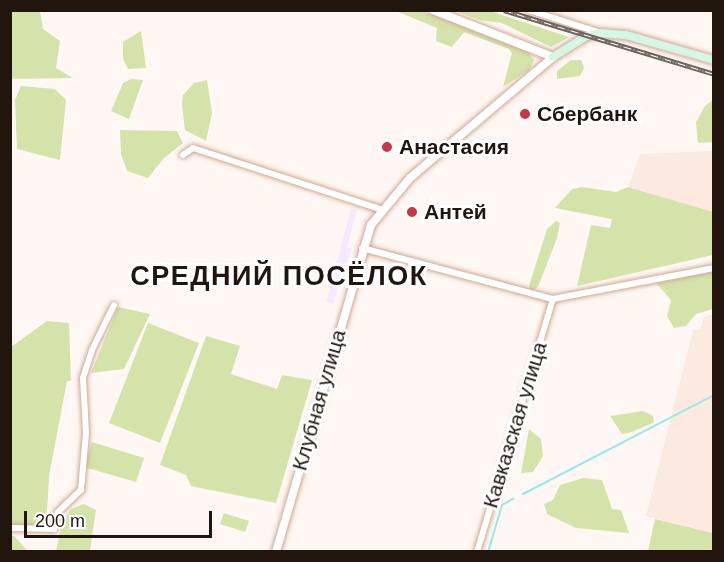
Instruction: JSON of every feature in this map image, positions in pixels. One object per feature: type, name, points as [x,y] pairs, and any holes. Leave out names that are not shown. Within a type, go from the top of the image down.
[{"type":"main road","points":[[554,57],[586,36],[601,33],[626,35],[714,60]]},
{"type":"street","points":[[183,155],[192,148],[380,210],[441,150],[554,57],[433,10]]},
{"type":"street","points":[[529,10],[601,33]]},
{"type":"street","name":"Клубная улица","points":[[276,552],[362,248],[380,210]]},
{"type":"street","points":[[362,248],[553,299],[714,268]]},
{"type":"street","name":"Кавказская улица","points":[[477,552],[553,299]]},
{"type":"street","points":[[10,528],[54,529],[58,512],[81,490],[86,433],[83,378],[92,350],[114,305]]},
{"type":"shaded area","points":[[713,151],[713,212],[628,187],[640,154]]},
{"type":"shaded area","points":[[351,209],[357,210],[347,247],[352,249],[333,304],[326,302]]},
{"type":"shaded area","points":[[714,314],[713,533],[646,516],[693,330],[700,330],[704,317]]},
{"type":"green space","points":[[10,11],[40,11],[43,29],[60,41],[56,68],[73,78],[11,79]]},
{"type":"green space","points":[[396,11],[423,11],[528,52],[534,60],[529,70],[503,87],[512,53],[509,49],[464,32],[452,47],[436,41],[437,28]]},
{"type":"green space","points":[[456,11],[490,11],[569,37],[551,47],[502,23],[479,20]]},
{"type":"green space","points":[[141,31],[146,68],[128,69],[123,59],[123,42]]},
{"type":"green space","points":[[571,60],[581,60],[584,68],[580,76],[557,79],[557,71]]},
{"type":"green space","points":[[131,79],[143,80],[129,119],[111,111],[123,83]]},
{"type":"green space","points":[[207,80],[212,113],[206,141],[185,130],[182,104],[183,95],[194,83]]},
{"type":"green space","points":[[21,86],[55,89],[66,100],[60,160],[17,149],[15,100]]},
{"type":"green space","points":[[713,100],[713,142],[698,143],[696,122],[705,106]]},
{"type":"green space","points":[[120,130],[177,131],[183,143],[163,159],[148,178],[127,171],[121,154]]},
{"type":"green space","points":[[582,187],[616,192],[628,187],[713,212],[713,255],[577,286],[591,225],[610,228],[612,219],[555,208],[572,189]]},
{"type":"green space","points":[[556,221],[560,223],[557,238],[538,287],[531,291],[529,286],[547,229]]},
{"type":"green space","points":[[713,271],[713,309],[696,314],[686,326],[674,328],[667,316],[671,300],[656,283]]},
{"type":"green space","points":[[118,307],[150,314],[124,369],[91,373]]},
{"type":"green space","points":[[47,321],[69,323],[71,381],[67,381],[49,476],[47,511],[39,525],[11,525],[11,347]]},
{"type":"green space","points":[[148,323],[199,343],[160,443],[109,423]]},
{"type":"green space","points":[[206,336],[240,346],[231,374],[277,389],[282,375],[312,380],[276,503],[191,486],[186,475],[160,465]]},
{"type":"green space","points":[[643,411],[653,416],[654,422],[622,434],[610,416]]},
{"type":"green space","points":[[529,429],[541,439],[543,456],[533,472],[521,473]]},
{"type":"green space","points":[[92,442],[144,458],[136,482],[84,467]]},
{"type":"green space","points":[[583,478],[602,480],[612,509],[621,510],[629,533],[576,528],[547,514],[544,504],[553,500],[560,485]]},
{"type":"green space","points":[[84,504],[96,510],[90,551],[56,551],[62,523],[71,509]]},
{"type":"green space","points":[[224,513],[249,521],[245,532],[220,524]]},
{"type":"green space","points":[[655,519],[713,533],[713,551],[648,551]]},
{"type":"green space","points":[[10,536],[14,536],[28,551],[11,551]]},
{"type":"waterway","points":[[523,494],[714,395]]},
{"type":"waterway","points":[[488,552],[502,505],[513,499]]},
{"type":"railway","points":[[504,10],[714,74]]},
{"type":"place","name":"Сбербанк","points":[[525,114]]},
{"type":"place","name":"Анастасия","points":[[387,147]]},
{"type":"place","name":"Антей","points":[[412,212]]},
{"type":"district","name":"СРЕДНИЙ ПОСЁЛОК","points":[[279,277]]}]
